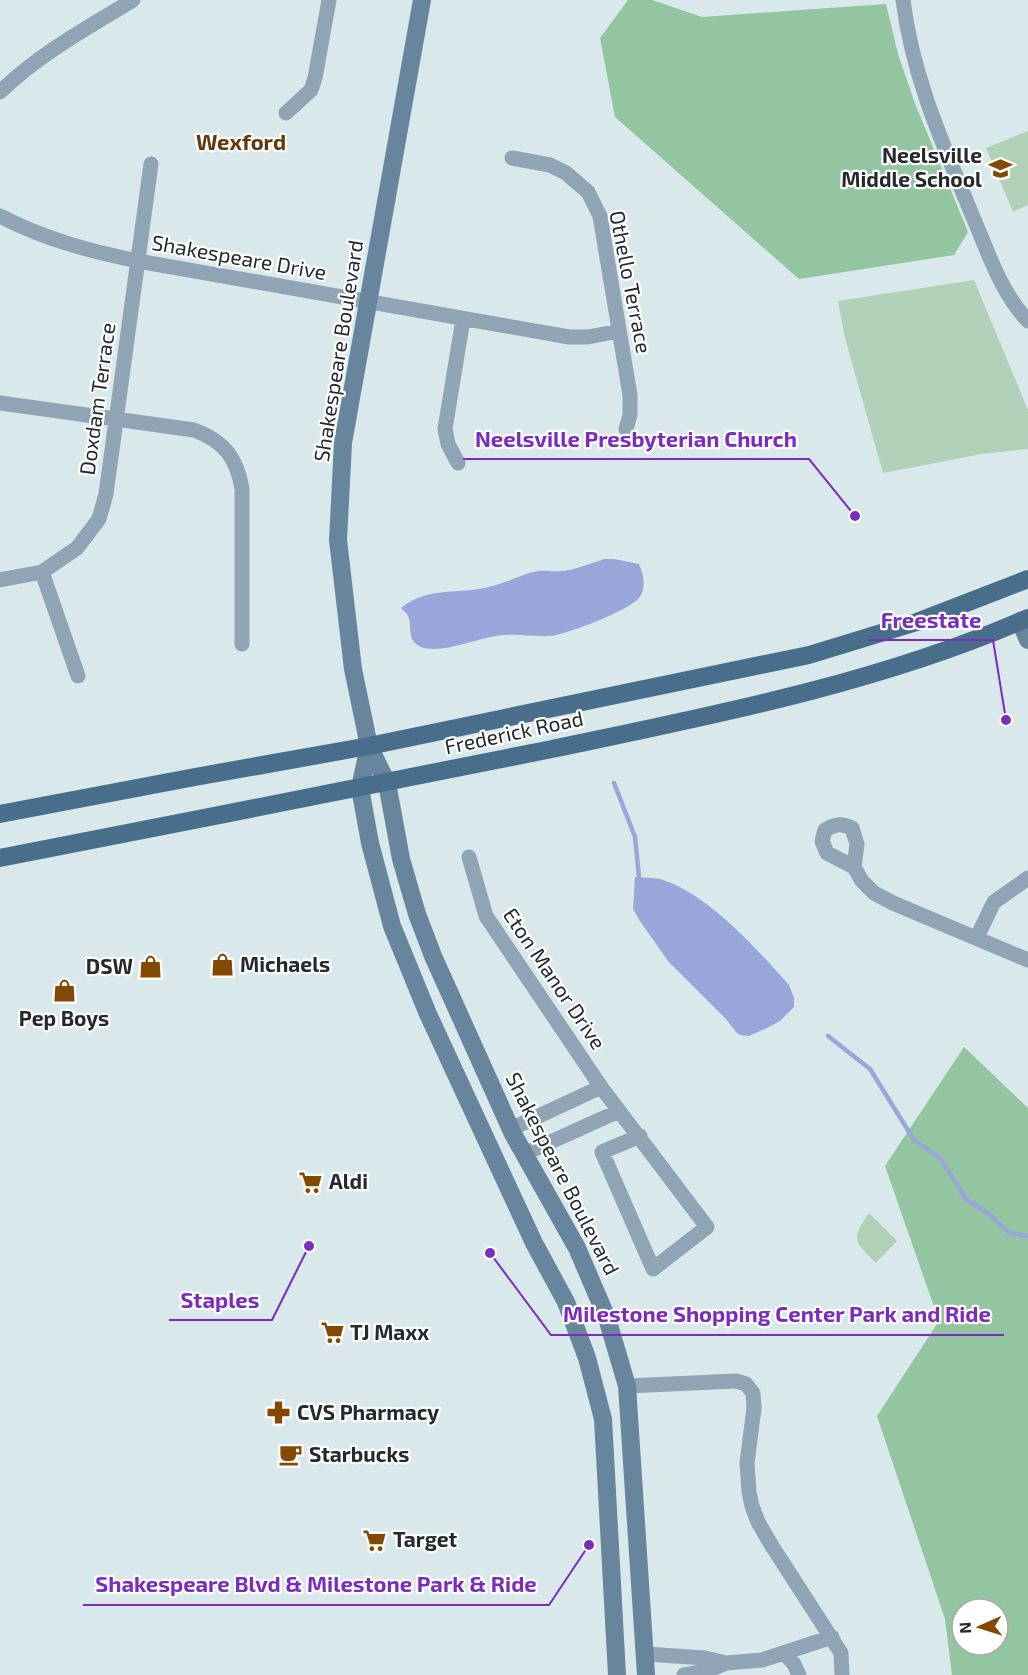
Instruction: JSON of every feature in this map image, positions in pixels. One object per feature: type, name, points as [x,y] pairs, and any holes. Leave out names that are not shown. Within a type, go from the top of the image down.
[{"type":"main road","name":"Frederick Road","points":[[0,814],[369,746],[809,655],[917,622],[1028,579]]},
{"type":"main road","name":"Frederick Road","points":[[0,858],[387,783],[773,701],[867,675],[1025,615]]},
{"type":"street","points":[[0,92],[20,73],[60,45],[134,0]]},
{"type":"street","points":[[286,113],[311,90],[329,0]]},
{"type":"street","name":"Shakespeare Boulevard","points":[[422,0],[343,443],[338,540],[353,669],[369,746],[387,783],[401,859],[417,914],[447,988],[511,1129],[577,1248],[608,1317],[627,1386],[646,1675]]},
{"type":"street","points":[[903,0],[910,43],[927,106],[1008,296],[1028,321]]},
{"type":"street","name":"Othello Terrace","points":[[512,158],[550,165],[566,173],[588,192],[600,216],[630,395],[630,416],[626,429]]},
{"type":"street","name":"Doxdam Terrace","points":[[0,580],[42,572],[77,549],[99,519],[106,494],[151,164]]},
{"type":"street","name":"Shakespeare Drive","points":[[0,216],[29,231],[89,251],[138,261],[569,337],[588,337],[619,331]]},
{"type":"street","points":[[458,463],[448,444],[446,429],[463,319]]},
{"type":"street","points":[[0,404],[194,430],[210,436],[230,453],[239,471],[242,489],[242,644]]},
{"type":"street","points":[[42,572],[78,676]]},
{"type":"street","points":[[1025,615],[1028,640]]},
{"type":"street","name":"Shakespeare Boulevard","points":[[369,746],[360,788],[382,895],[403,955],[428,1014],[534,1243],[566,1302],[586,1358],[603,1419],[617,1675]]},
{"type":"street","name":"Eton Manor Drive","points":[[469,857],[486,916],[601,1086],[640,1136],[707,1227],[653,1269],[602,1152],[640,1136]]},
{"type":"street","points":[[854,867],[862,881],[874,893],[937,923],[977,937],[1028,960]]},
{"type":"street","points":[[977,937],[994,902],[1028,878]]},
{"type":"street","points":[[511,1129],[601,1086]]},
{"type":"street","points":[[524,1154],[619,1111]]},
{"type":"street","points":[[627,1386],[736,1381],[746,1384],[753,1393],[747,1463],[752,1506],[772,1546],[841,1653],[842,1675]]},
{"type":"street","points":[[684,1675],[707,1671],[726,1663],[762,1660],[832,1637]]},
{"type":"street","points":[[646,1654],[705,1658],[726,1663]]},
{"type":"street","points":[[785,1654],[794,1664],[799,1675]]},
{"type":"green space","points":[[628,0],[652,0],[702,17],[886,4],[898,54],[914,101],[968,232],[954,255],[799,279],[615,117],[600,38]]},
{"type":"green space","points":[[1028,131],[1028,205],[1013,212],[986,148]]},
{"type":"green space","points":[[974,280],[1028,410],[1028,449],[982,454],[883,473],[845,338],[838,301]]},
{"type":"green space","points":[[964,1047],[1028,1108],[1028,1675],[952,1675],[945,1619],[877,1416],[939,1321],[885,1166]]},
{"type":"green space","points":[[869,1213],[897,1241],[876,1263],[857,1240],[859,1229]]},
{"type":"water","points":[[604,559],[639,564],[643,579],[641,595],[636,601],[614,614],[551,636],[503,635],[440,649],[424,648],[414,642],[409,619],[401,608],[411,601],[431,594],[484,588],[533,572],[570,570]]},
{"type":"water","points":[[635,877],[663,880],[680,887],[715,910],[789,985],[794,998],[794,1007],[780,1021],[749,1036],[736,1032],[668,961],[640,921],[633,909]]},
{"type":"waterway","points":[[614,783],[635,837],[639,877]]},
{"type":"waterway","points":[[828,1036],[870,1069],[914,1140],[940,1158],[966,1199],[988,1213],[1008,1232],[1028,1236]]},
{"type":"place","name":"Neelsville Middle School","points":[[1000,168]]},
{"type":"place","name":"Neelsville Presbyterian Church","points":[[855,516]]},
{"type":"place","name":"Freestate","points":[[1006,720]]},
{"type":"place","name":"Michaels","points":[[222,965]]},
{"type":"place","name":"DSW","points":[[151,967]]},
{"type":"place","name":"Pep Boys","points":[[64,991]]},
{"type":"place","name":"Aldi","points":[[311,1182]]},
{"type":"place","name":"Staples","points":[[309,1246]]},
{"type":"place","name":"Milestone Shopping Center Park and Ride","points":[[490,1253]]},
{"type":"place","name":"TJ Maxx","points":[[332,1333]]},
{"type":"place","name":"CVS Pharmacy","points":[[279,1413]]},
{"type":"place","name":"Starbucks","points":[[291,1455]]},
{"type":"place","name":"Target","points":[[375,1540]]},
{"type":"place","name":"Shakespeare Blvd & Milestone Park & Ride","points":[[589,1545]]},
{"type":"district","name":"Wexford","points":[[241,142]]}]
